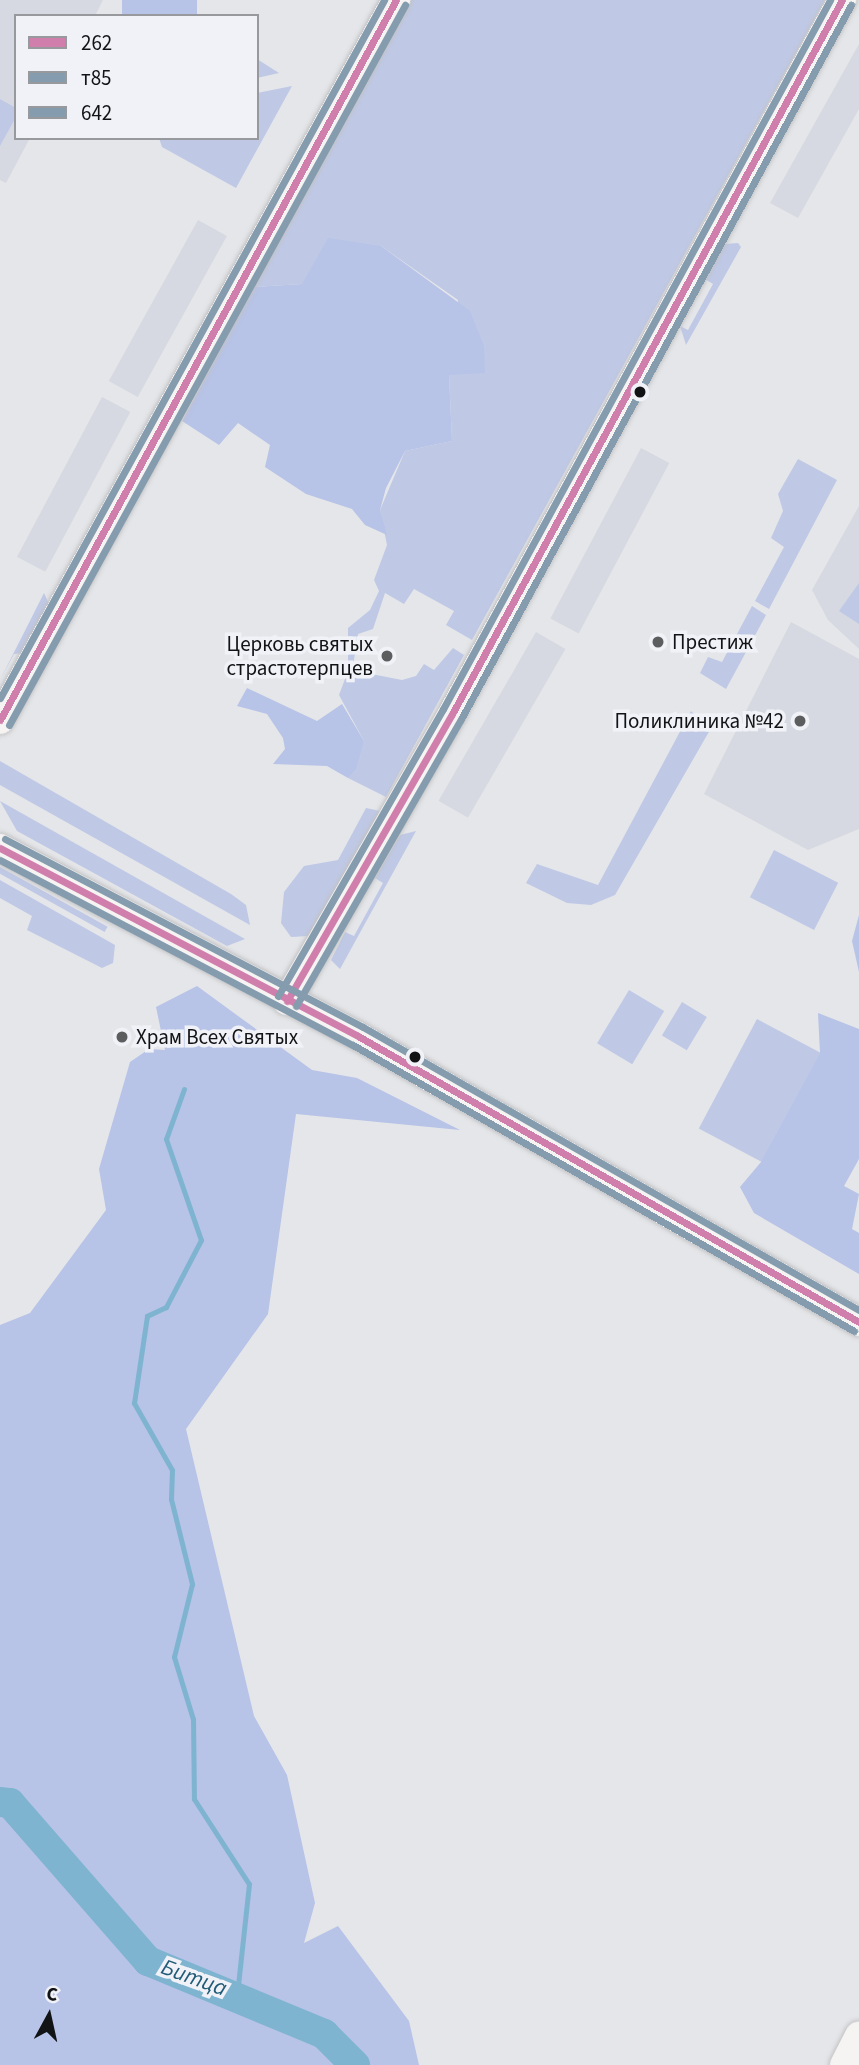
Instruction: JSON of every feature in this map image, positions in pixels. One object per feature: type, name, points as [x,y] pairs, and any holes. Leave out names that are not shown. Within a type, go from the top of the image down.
[{"type":"main road","points":[[0,720],[396,0]]},
{"type":"main road","points":[[288,1001],[452,714],[842,0]]},
{"type":"main road","points":[[0,848],[288,1001],[859,1322]]},
{"type":"main road","points":[[844,2065],[859,2036]]},
{"type":"shaded area","points":[[0,0],[103,0],[96,14],[14,14],[14,140],[29,140],[6,183],[0,180]]},
{"type":"shaded area","points":[[122,0],[197,0],[197,14],[122,14]]},
{"type":"shaded area","points":[[411,0],[825,0],[472,640],[446,625],[454,611],[414,589],[404,604],[385,593],[373,629],[358,634],[353,666],[361,672],[402,680],[416,676],[424,664],[434,670],[453,648],[464,655],[386,797],[348,778],[364,741],[339,695],[348,671],[348,628],[370,610],[379,591],[374,580],[387,545],[380,510],[405,451],[452,441],[449,375],[458,300],[381,246],[302,284],[254,287]]},
{"type":"shaded area","points":[[859,44],[859,109],[798,218],[770,203]]},
{"type":"shaded area","points":[[259,60],[279,73],[259,78]]},
{"type":"shaded area","points":[[292,86],[236,188],[162,147],[160,140],[259,140],[259,93]]},
{"type":"shaded area","points":[[0,99],[14,107],[14,121],[0,146]]},
{"type":"shaded area","points":[[198,220],[227,236],[138,397],[109,381]]},
{"type":"shaded area","points":[[328,238],[381,246],[470,311],[484,346],[485,373],[449,375],[452,441],[405,451],[386,488],[380,510],[387,535],[365,525],[352,509],[306,494],[265,467],[270,445],[238,423],[219,445],[182,421],[254,287],[302,284]]},
{"type":"shaded area","points":[[738,243],[741,247],[686,345],[680,326],[688,330],[713,284],[705,279],[725,244]]},
{"type":"shaded area","points":[[102,397],[130,412],[45,572],[17,557]]},
{"type":"shaded area","points":[[641,448],[669,463],[579,633],[550,618]]},
{"type":"shaded area","points":[[798,459],[837,480],[769,609],[755,601],[784,547],[771,538],[783,511],[778,494]]},
{"type":"shaded area","points":[[859,506],[859,649],[828,620],[812,590]]},
{"type":"shaded area","points":[[859,583],[859,624],[839,611]]},
{"type":"shaded area","points":[[44,593],[49,604],[23,653],[14,654],[0,680]]},
{"type":"shaded area","points":[[752,606],[766,615],[726,689],[700,673],[708,657],[722,662]]},
{"type":"shaded area","name":"Поликлиника №42","points":[[791,622],[859,659],[859,829],[808,850],[704,794]]},
{"type":"shaded area","points":[[536,632],[565,649],[468,818],[438,801]]},
{"type":"shaded area","points":[[247,688],[317,721],[342,704],[364,741],[356,769],[348,778],[327,766],[273,764],[285,749],[283,738],[267,714],[237,706]]},
{"type":"shaded area","points":[[691,711],[710,730],[615,895],[591,905],[567,903],[526,883],[537,864],[598,885]]},
{"type":"shaded area","points":[[0,761],[231,894],[246,905],[250,925],[0,785]]},
{"type":"shaded area","points":[[0,801],[245,939],[227,946],[17,831]]},
{"type":"shaded area","points":[[366,808],[380,811],[309,936],[291,937],[281,923],[284,892],[304,866],[338,860]]},
{"type":"shaded area","points":[[416,831],[340,969],[331,960],[345,932],[354,936],[383,883],[375,878],[400,835]]},
{"type":"shaded area","points":[[774,850],[838,883],[814,930],[750,897]]},
{"type":"shaded area","points":[[0,867],[108,927],[105,932],[0,874]]},
{"type":"shaded area","points":[[0,880],[115,945],[113,963],[102,968],[27,930],[32,916],[0,898]]},
{"type":"shaded area","points":[[859,915],[859,972],[852,941]]},
{"type":"shaded area","points":[[197,986],[312,1070],[357,1078],[460,1130],[296,1114],[268,1314],[186,1429],[254,1716],[287,1775],[315,1903],[304,1943],[338,1926],[409,2021],[419,2065],[0,2065],[0,1325],[30,1313],[106,1210],[99,1169],[130,1062],[149,1049],[165,1050],[156,1007]]},
{"type":"shaded area","points":[[629,990],[664,1011],[632,1064],[597,1043]]},
{"type":"shaded area","points":[[682,1002],[707,1017],[687,1050],[662,1035]]},
{"type":"shaded area","points":[[818,1013],[859,1029],[859,1159],[844,1186],[859,1194],[852,1229],[859,1233],[859,1274],[754,1213],[740,1187],[761,1162],[820,1053]]},
{"type":"shaded area","points":[[757,1019],[821,1053],[762,1162],[699,1128]]},
{"type":"waterway","points":[[184,1089],[166,1139],[201,1240],[166,1307],[147,1316],[134,1403],[172,1470],[171,1499],[192,1584],[174,1657],[193,1719],[194,1799],[249,1884],[237,1994]]},
{"type":"waterway","name":"Битца","points":[[0,1802],[10,1803],[148,1961],[324,2034],[355,2065]]},
{"type":"transit line","name":"642","points":[[0,698],[384,0]]},
{"type":"transit line","name":"262","points":[[0,720],[396,0]]},
{"type":"transit line","name":"642","points":[[278,996],[443,709],[830,0]]},
{"type":"transit line","name":"262","points":[[287,1001],[452,714],[842,0]]},
{"type":"transit line","name":"т85","points":[[9,725],[405,5]]},
{"type":"transit line","name":"т85","points":[[296,1006],[461,719],[851,5]]},
{"type":"transit line","name":"642","points":[[5,839],[363,1027],[859,1310]]},
{"type":"transit line","name":"262","points":[[0,848],[358,1036],[859,1322]]},
{"type":"transit line","name":"т85","points":[[0,860],[353,1045],[854,1331]]},
{"type":"place","name":"Престиж","points":[[658,642]]},
{"type":"place","name":"Церковь святых страстотерпцев","points":[[387,656]]},
{"type":"place","name":"Поликлиника №42","points":[[800,721]]},
{"type":"place","name":"Храм Всех Святых","points":[[122,1037]]}]
